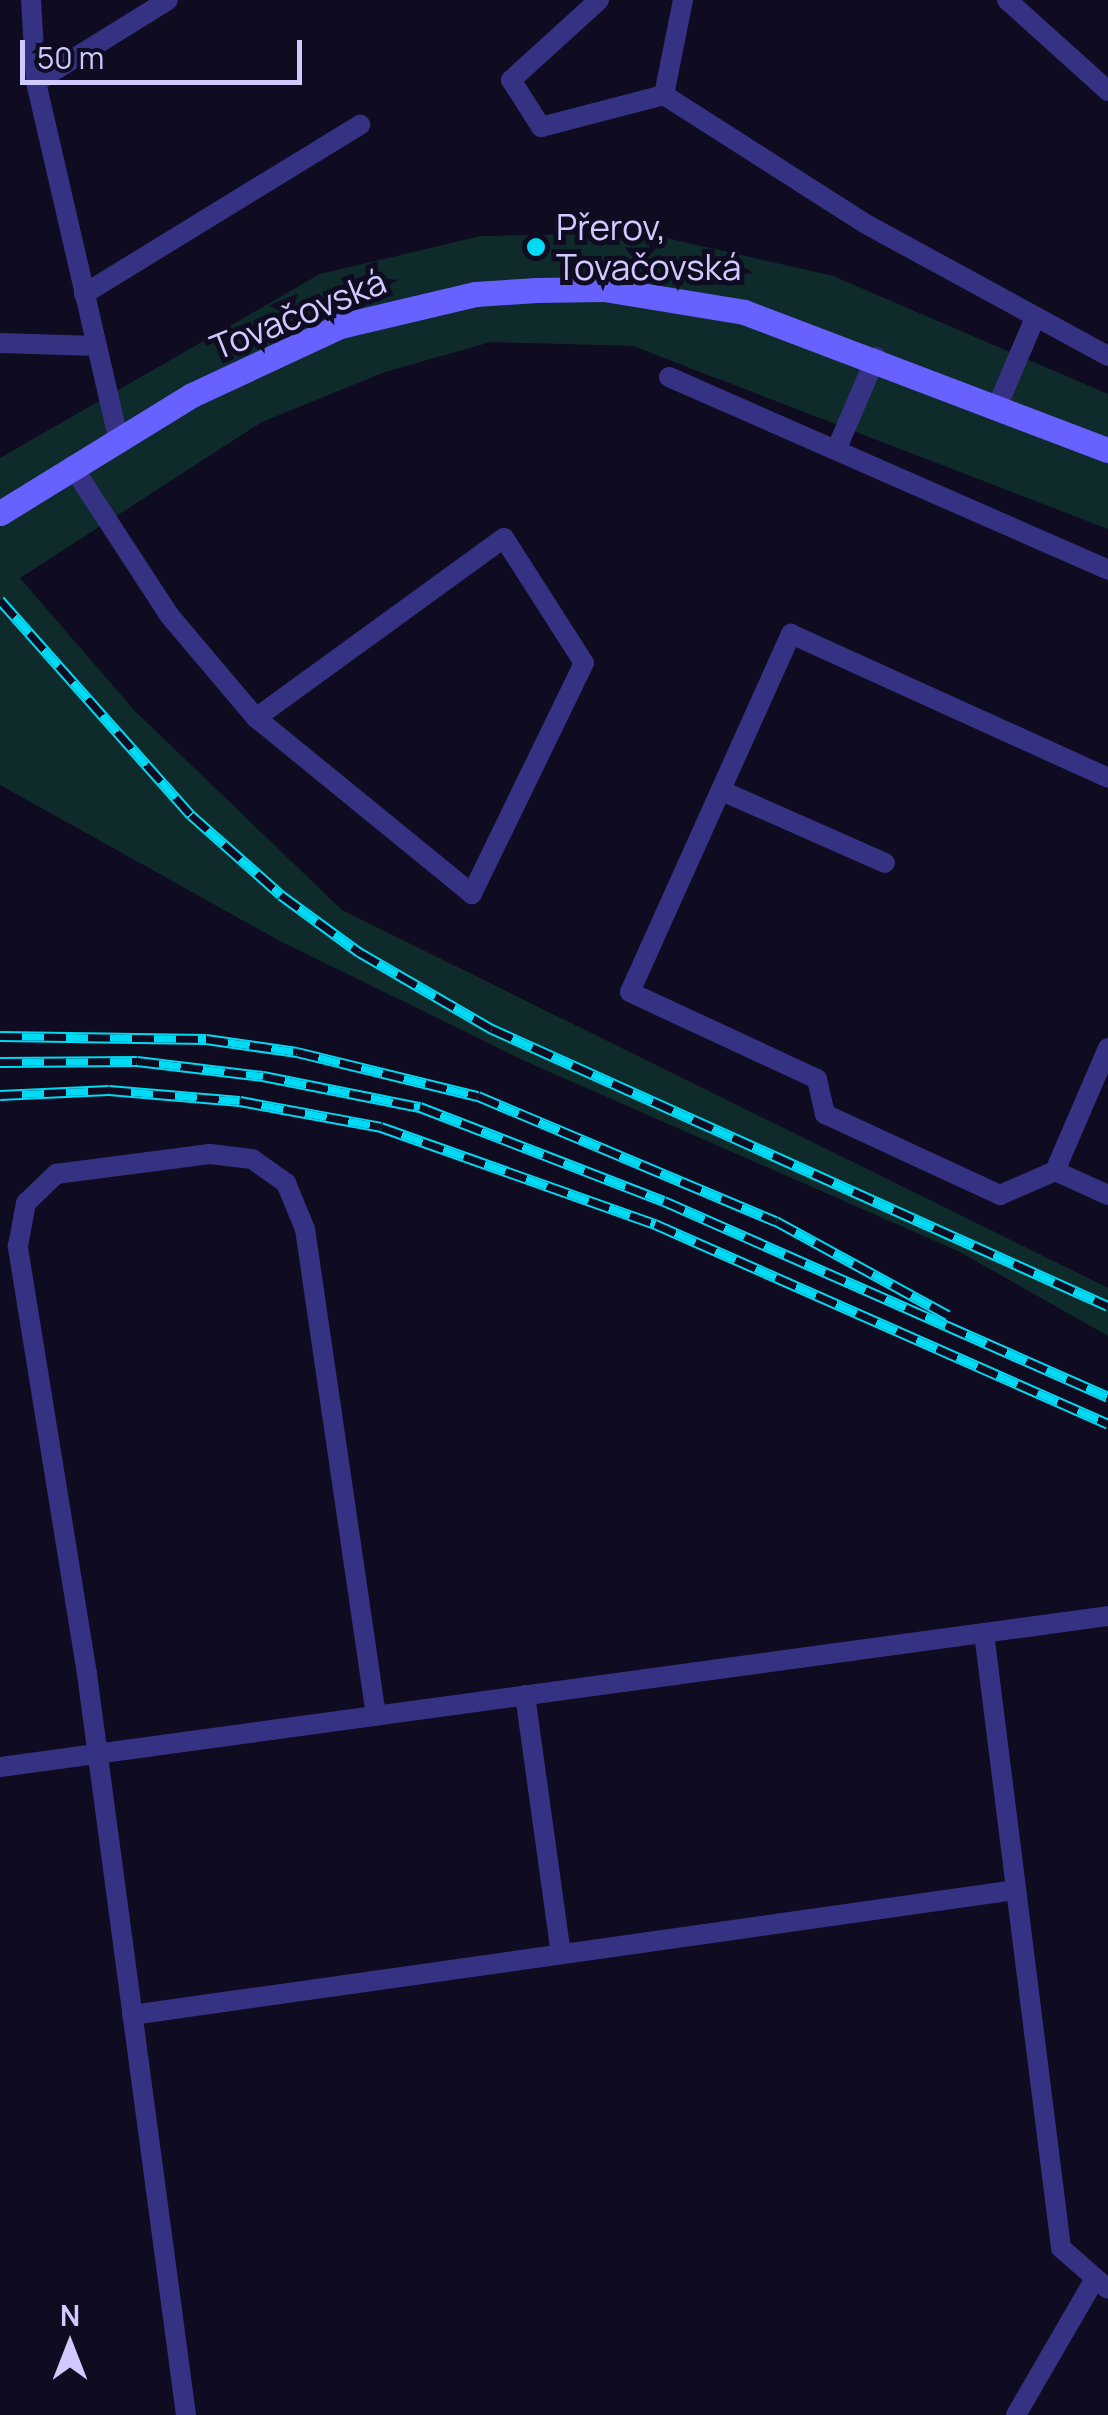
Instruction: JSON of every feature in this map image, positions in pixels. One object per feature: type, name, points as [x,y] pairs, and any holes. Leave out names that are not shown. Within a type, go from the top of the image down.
[{"type":"main road","name":"Tovačovská","points":[[0,513],[118,437],[266,357],[340,326],[475,294],[604,289],[674,297],[785,324],[1108,450]]},
{"type":"lane","points":[[31,0],[36,82],[118,437]]},
{"type":"lane","points":[[36,82],[168,0]]},
{"type":"lane","points":[[599,0],[510,80],[541,127],[664,96],[864,223],[1108,356]]},
{"type":"lane","points":[[664,96],[683,0]]},
{"type":"lane","points":[[1007,0],[1108,91]]},
{"type":"lane","points":[[84,294],[360,125]]},
{"type":"lane","points":[[997,407],[1036,318]]},
{"type":"lane","points":[[0,343],[96,346]]},
{"type":"lane","points":[[837,448],[876,357]]},
{"type":"lane","points":[[668,377],[1108,570]]},
{"type":"lane","points":[[72,466],[169,615],[256,718],[472,894],[584,662],[504,538],[256,718]]},
{"type":"lane","points":[[1108,778],[791,634],[630,992],[818,1079],[825,1114],[1000,1195],[1056,1171],[1108,1048]]},
{"type":"lane","points":[[722,791],[885,864]]},
{"type":"lane","points":[[186,2415],[97,1754],[18,1246],[26,1203],[56,1174],[210,1154],[252,1159],[286,1183],[305,1229],[376,1716]]},
{"type":"lane","points":[[1056,1171],[1108,1195]]},
{"type":"lane","points":[[0,1767],[1108,1616]]},
{"type":"lane","points":[[984,1632],[1061,2248],[1100,2286],[1016,2415]]},
{"type":"lane","points":[[525,1695],[561,1954]]},
{"type":"lane","points":[[132,2015],[1016,1890]]},
{"type":"green space","points":[[645,233],[833,276],[1108,394],[1108,529],[633,346],[491,342],[385,372],[262,422],[20,578],[134,710],[342,910],[1108,1288],[1108,1336],[960,1252],[527,1062],[278,940],[0,785],[0,458],[320,274],[481,236]]},
{"type":"railway","points":[[0,600],[191,815],[281,895],[359,952],[492,1029],[1108,1306]]},
{"type":"railway","points":[[0,1036],[206,1039],[297,1052],[478,1096],[776,1221],[948,1315]]},
{"type":"railway","points":[[0,1062],[137,1061],[263,1076],[420,1107],[664,1201],[1108,1397]]},
{"type":"railway","points":[[0,1095],[109,1090],[240,1101],[381,1127],[655,1224],[1108,1424]]},
{"type":"place","name":"Přerov, Tovačovská","points":[[536,247]]}]
